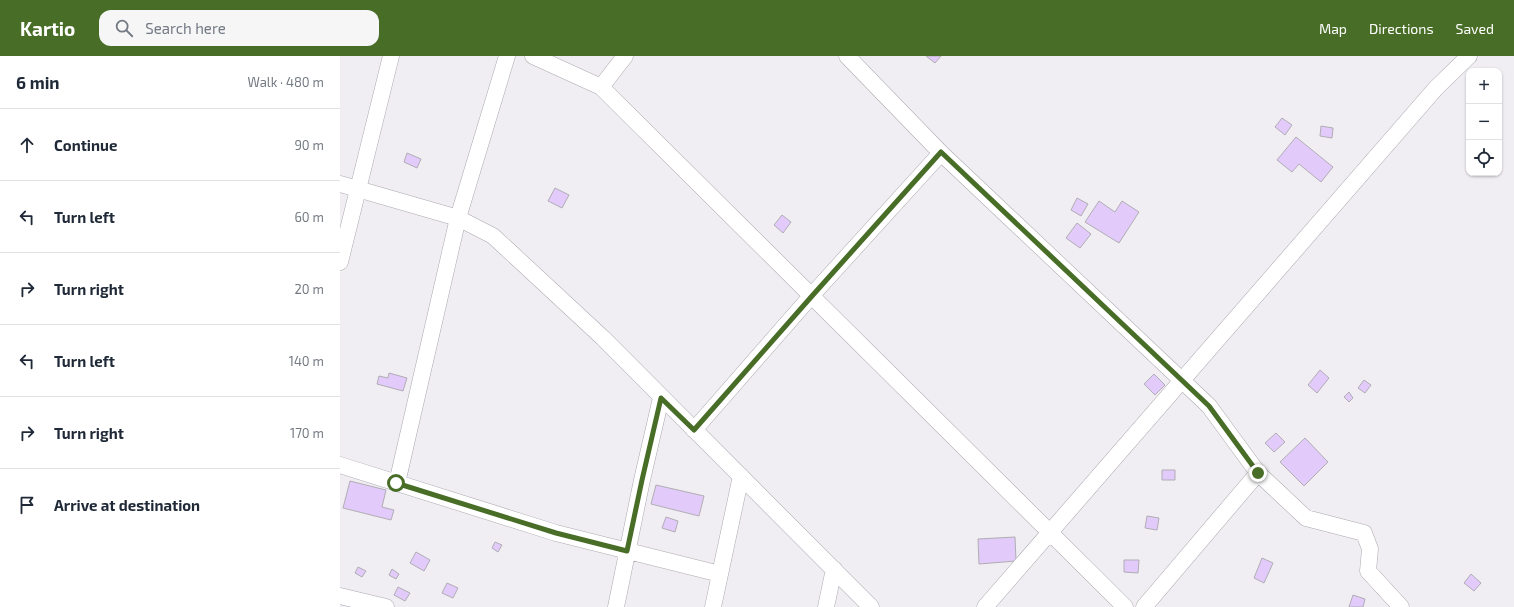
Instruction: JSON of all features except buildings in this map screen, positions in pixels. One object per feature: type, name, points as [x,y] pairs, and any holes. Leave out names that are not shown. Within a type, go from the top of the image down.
[{"type":"street","points":[[340,262],[391,56]]},
{"type":"street","points":[[396,483],[458,218],[507,56]]},
{"type":"street","points":[[533,56],[601,87],[1125,607]]},
{"type":"street","points":[[601,87],[625,56]]},
{"type":"street","points":[[847,56],[941,152],[1209,406],[1258,473],[1306,518],[1364,533],[1370,549],[1368,571],[1401,607]]},
{"type":"street","points":[[985,607],[1436,88],[1469,56]]},
{"type":"street","points":[[694,430],[941,152]]},
{"type":"street","points":[[340,184],[458,218],[493,236],[603,338],[661,398],[871,607]]},
{"type":"street","points":[[616,607],[642,480],[661,398]]},
{"type":"street","points":[[340,465],[556,533],[720,574]]},
{"type":"street","points":[[1144,607],[1258,473]]},
{"type":"street","points":[[713,607],[741,476]]},
{"type":"street","points":[[826,607],[834,569]]},
{"type":"street","points":[[340,596],[386,607]]},
{"type":"route","points":[[396,483],[556,533],[627,551],[661,398],[694,430],[941,152],[1209,406],[1258,473]]}]
